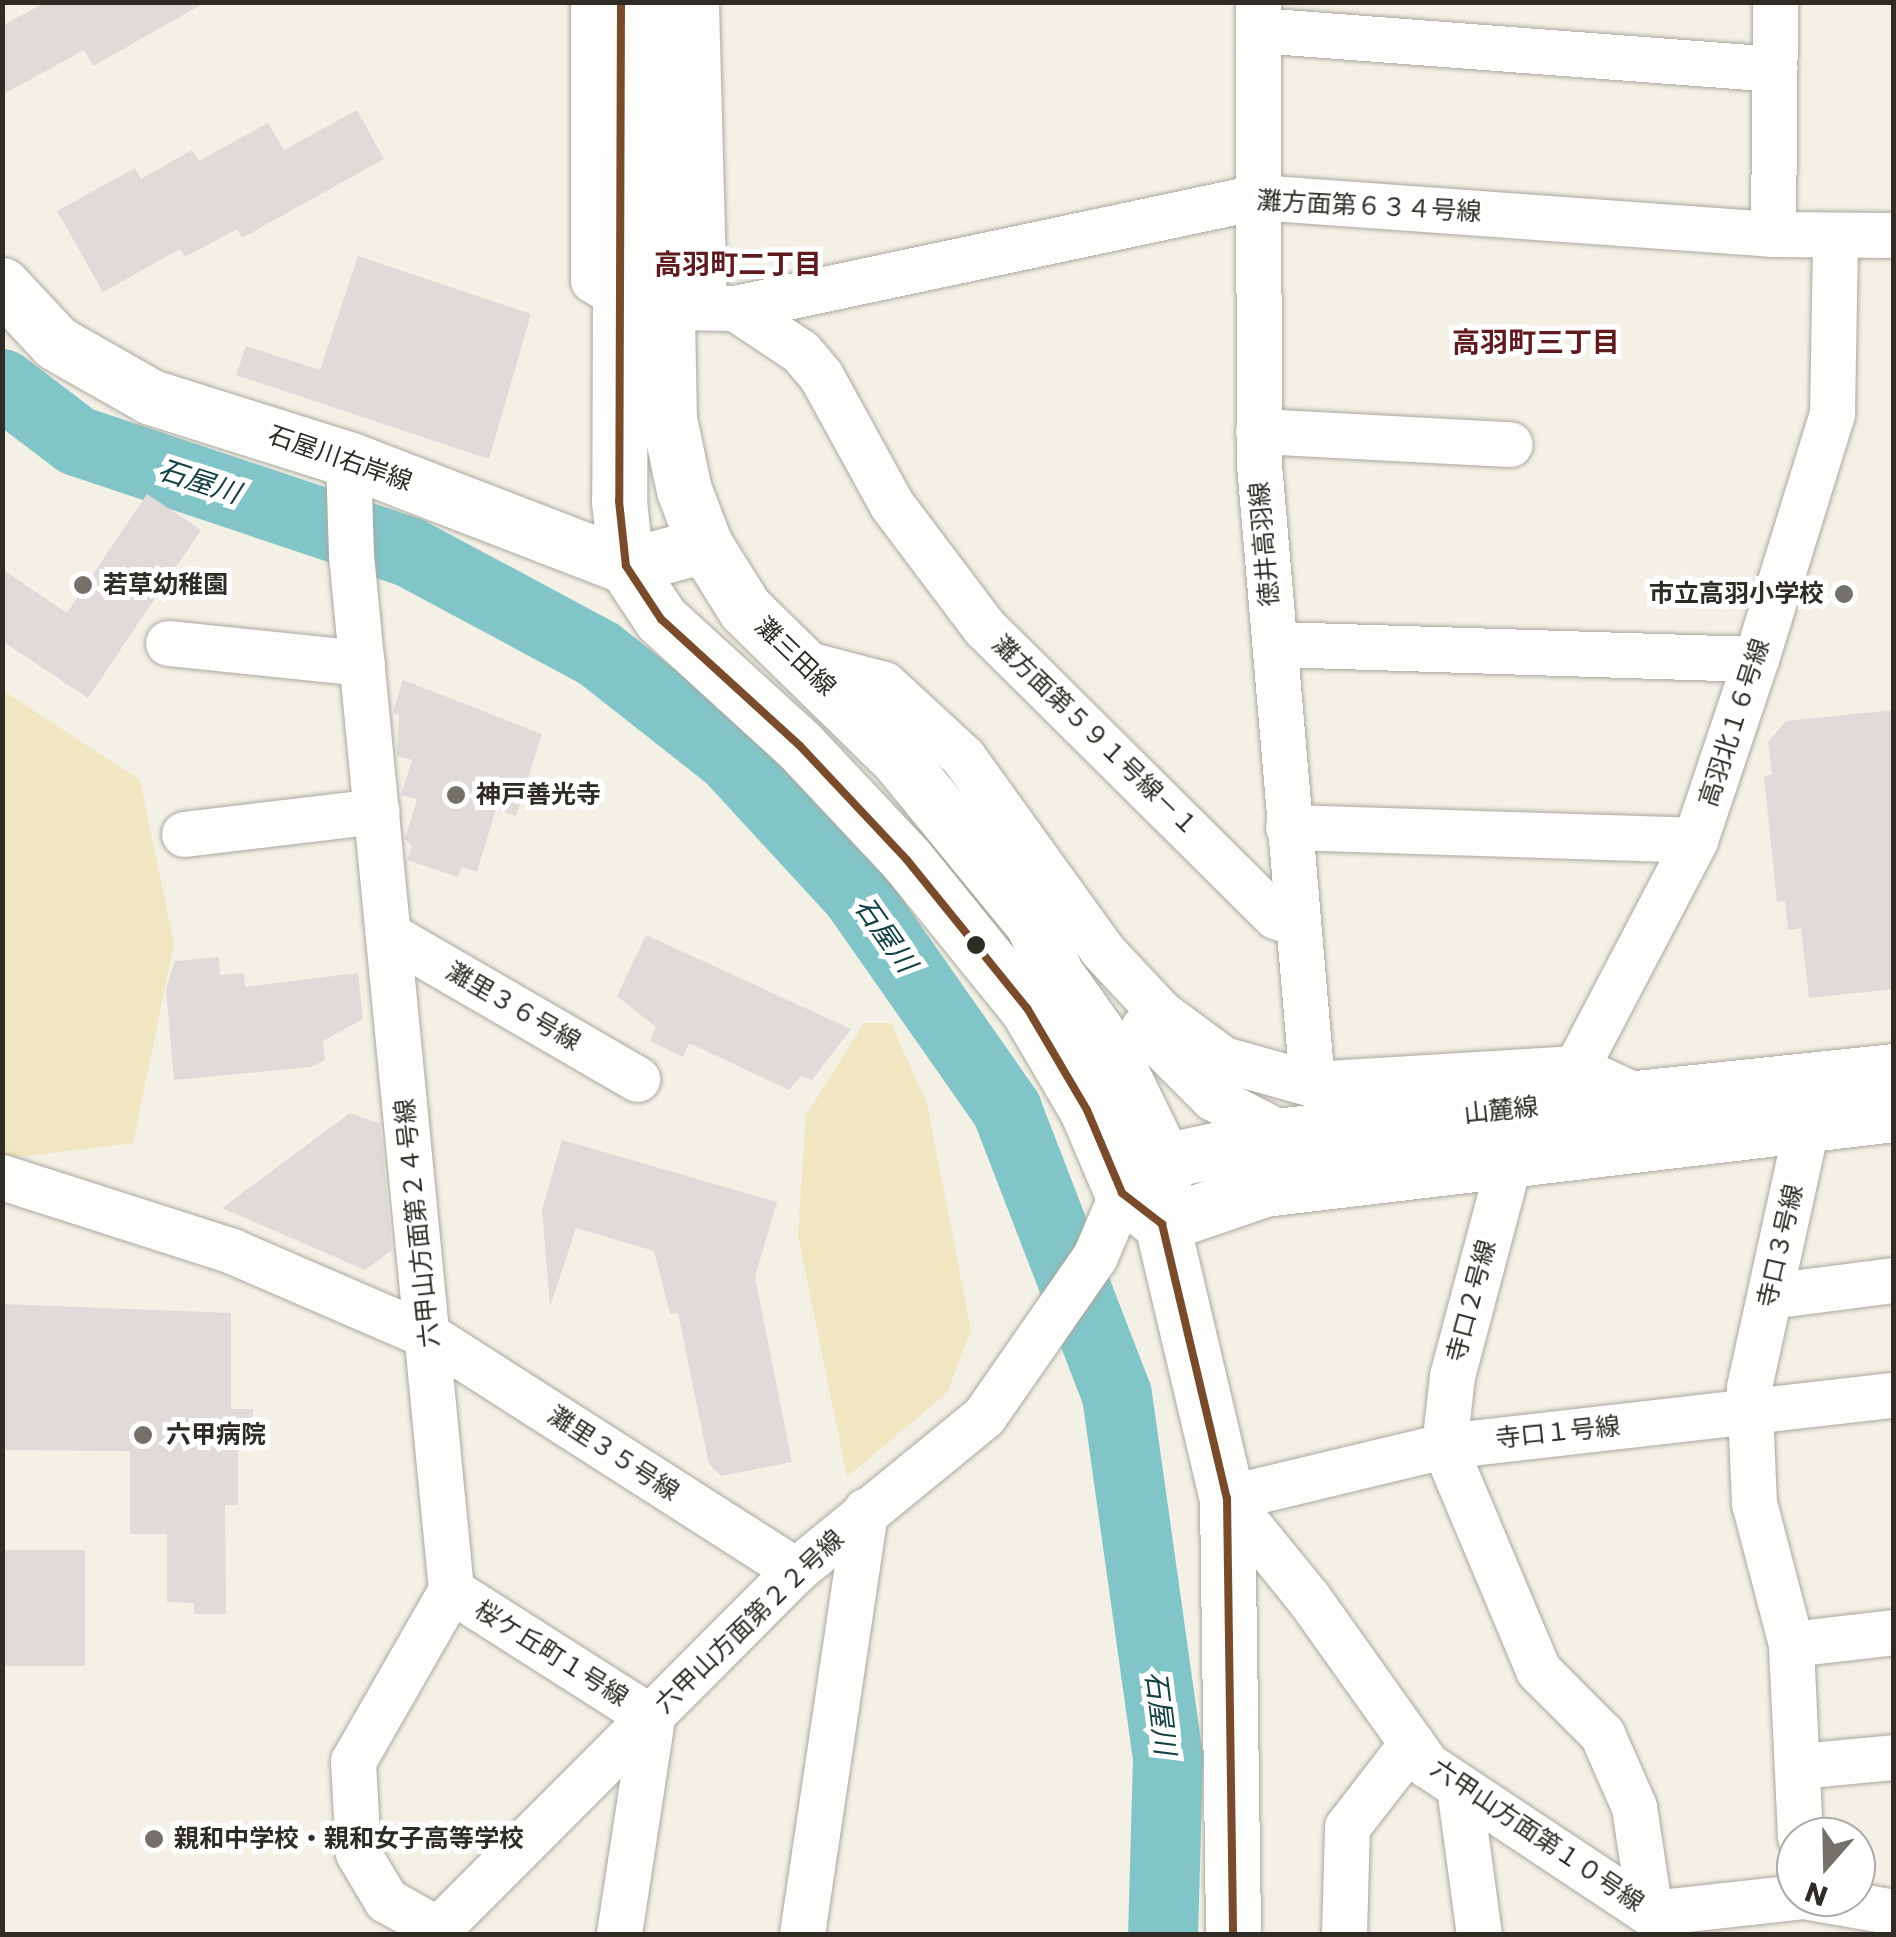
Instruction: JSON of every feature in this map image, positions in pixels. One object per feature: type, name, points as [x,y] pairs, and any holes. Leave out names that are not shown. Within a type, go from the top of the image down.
[{"type":"main road","name":"灘三田線","points":[[621,2],[681,304],[620,501],[626,566],[661,618],[800,746],[907,860],[1027,1008],[1087,1110],[1149,1193]]},
{"type":"main road","name":"灘三田線","points":[[662,2],[681,304],[669,419],[684,490],[705,545],[745,609],[927,790],[1033,924],[1056,974],[1110,1052],[1227,1498],[1232,1934]]},
{"type":"main road","name":"石屋川右岸線","points":[[2,286],[56,343],[151,397],[349,477],[626,566]]},
{"type":"main road","points":[[626,566],[705,545]]},
{"type":"main road","name":"山麓線","points":[[1149,1193],[1264,1188],[1510,1158],[1812,1102],[1894,1071]]},
{"type":"main road","name":"山麓線","points":[[1149,1193],[1284,1134],[1639,1097],[1812,1102],[1894,1114]]},
{"type":"street","name":"灘方面第５９１号線－１","points":[[592,2],[592,280],[681,304],[802,352],[822,376],[892,505],[984,627],[1275,916],[1294,923]]},
{"type":"street","points":[[681,304],[696,2]]},
{"type":"street","points":[[1773,234],[1775,2]]},
{"type":"street","points":[[1258,16],[1775,70]]},
{"type":"street","name":"徳井高羽線","points":[[1258,16],[1258,431],[1294,923],[1312,1084]]},
{"type":"street","name":"灘方面第６３４号線","points":[[681,304],[1257,197],[1773,234],[1894,235]]},
{"type":"street","name":"高羽北１６号線","points":[[1576,1068],[1695,840],[1756,659],[1832,414],[1835,236]]},
{"type":"street","points":[[1258,431],[1510,444]]},
{"type":"street","name":"六甲山方面第２４号線","points":[[349,477],[352,555],[431,1337],[450,1590]]},
{"type":"street","points":[[168,643],[362,664]]},
{"type":"street","points":[[1276,644],[1756,659]]},
{"type":"street","points":[[800,662],[884,684],[963,757],[1102,950],[1161,1014],[1223,1059],[1312,1084],[1576,1068],[1639,1097]]},
{"type":"street","points":[[184,834],[377,810]]},
{"type":"street","points":[[1288,827],[1695,840]]},
{"type":"street","points":[[1033,924],[1212,1098],[1284,1134]]},
{"type":"street","name":"灘里３６号線","points":[[389,935],[637,1079]]},
{"type":"street","name":"寺口３号線","points":[[1800,1817],[1792,1644],[1754,1503],[1750,1386],[1812,1102]]},
{"type":"street","name":"寺口２号線","points":[[1444,1446],[1452,1376],[1510,1158]]},
{"type":"street","name":"灘里３５号線","points":[[2,1177],[232,1252],[431,1337],[796,1570]]},
{"type":"street","name":"六甲山方面第２２号線","points":[[434,1931],[652,1718],[796,1570],[984,1416],[1048,1315],[1149,1193]]},
{"type":"street","points":[[1770,1296],[1894,1280]]},
{"type":"street","name":"寺口１号線","points":[[1227,1498],[1444,1446],[1894,1394]]},
{"type":"street","points":[[1444,1446],[1538,1670],[1602,1734],[1610,1752],[1634,1807],[1650,1913]]},
{"type":"street","name":"六甲山方面第１０号線","points":[[1227,1498],[1428,1765],[1459,1787],[1490,1801],[1650,1913],[1716,1922],[1776,1903]]},
{"type":"street","points":[[802,1934],[865,1512]]},
{"type":"street","points":[[434,1931],[386,1900],[358,1853],[353,1761],[450,1590]]},
{"type":"street","name":"桜ケ丘町１号線","points":[[450,1590],[652,1718]]},
{"type":"street","points":[[1792,1644],[1894,1632]]},
{"type":"street","points":[[619,1934],[652,1718]]},
{"type":"street","points":[[1344,1934],[1347,1827],[1412,1743]]},
{"type":"street","points":[[1799,1766],[1894,1757]]},
{"type":"street","points":[[1459,1787],[1479,1934]]},
{"type":"shaded area","points":[[2,690],[140,780],[174,944],[133,1143],[3,1159]]},
{"type":"shaded area","points":[[864,1023],[891,1023],[927,1104],[971,1331],[947,1393],[847,1477],[798,1235],[806,1115]]},
{"type":"building","points":[[46,2],[206,2],[93,66],[84,50],[2,95],[2,26]]},
{"type":"building","points":[[357,110],[384,159],[242,238],[237,229],[185,257],[180,249],[103,292],[57,211],[135,168],[141,179],[192,150],[199,161],[268,123],[284,150]]},
{"type":"building","points":[[358,256],[531,314],[489,459],[236,375],[246,346],[320,370]]},
{"type":"building","points":[[147,494],[201,530],[88,698],[2,641],[2,569],[67,613]]},
{"type":"building","points":[[403,680],[542,734],[516,816],[496,809],[477,872],[462,867],[458,877],[407,860],[412,846],[405,839],[417,799],[401,795],[412,760],[397,756],[399,715],[393,712]]},
{"type":"building","points":[[1894,710],[1894,989],[1809,998],[1801,928],[1788,930],[1785,901],[1777,902],[1764,776],[1772,775],[1768,742],[1786,721]]},
{"type":"building","points":[[646,935],[851,1029],[812,1080],[801,1076],[789,1090],[689,1043],[683,1057],[650,1041],[656,1027],[617,996]]},
{"type":"building","points":[[219,957],[220,975],[244,973],[245,987],[358,973],[363,1019],[323,1041],[325,1060],[311,1067],[174,1080],[166,989],[175,961]]},
{"type":"building","points":[[350,1113],[380,1124],[392,1250],[365,1270],[222,1208]]},
{"type":"building","points":[[562,1140],[777,1202],[755,1277],[792,1462],[721,1476],[709,1464],[678,1313],[670,1314],[654,1251],[576,1228],[550,1307],[542,1210]]},
{"type":"building","points":[[2,1304],[231,1313],[231,1409],[253,1409],[254,1449],[238,1449],[238,1505],[225,1505],[226,1614],[194,1614],[194,1603],[167,1602],[167,1534],[130,1534],[130,1451],[2,1450]]},
{"type":"building","points":[[2,1550],[85,1550],[85,1666],[2,1666]]},
{"type":"waterway","name":"石屋川","points":[[2,384],[77,441],[409,552],[599,654],[730,757],[856,894],[1007,1110],[1117,1395],[1168,1758],[1163,1934]]},
{"type":"transit line","points":[[621,2],[619,501],[626,566],[661,619],[800,746],[907,860],[1027,1008],[1087,1110],[1122,1193],[1162,1224],[1227,1498],[1233,1934]]},
{"type":"place","name":"若草幼稚園","points":[[83,585]]},
{"type":"place","name":"市立高羽小学校","points":[[1844,594]]},
{"type":"place","name":"神戸善光寺","points":[[456,795]]},
{"type":"place","name":"六甲病院","points":[[143,1435]]},
{"type":"place","name":"親和中学校・親和女子高等学校","points":[[154,1839]]},
{"type":"district","name":"高羽町二丁目","points":[[738,265]]},
{"type":"district","name":"高羽町三丁目","points":[[1536,343]]}]
